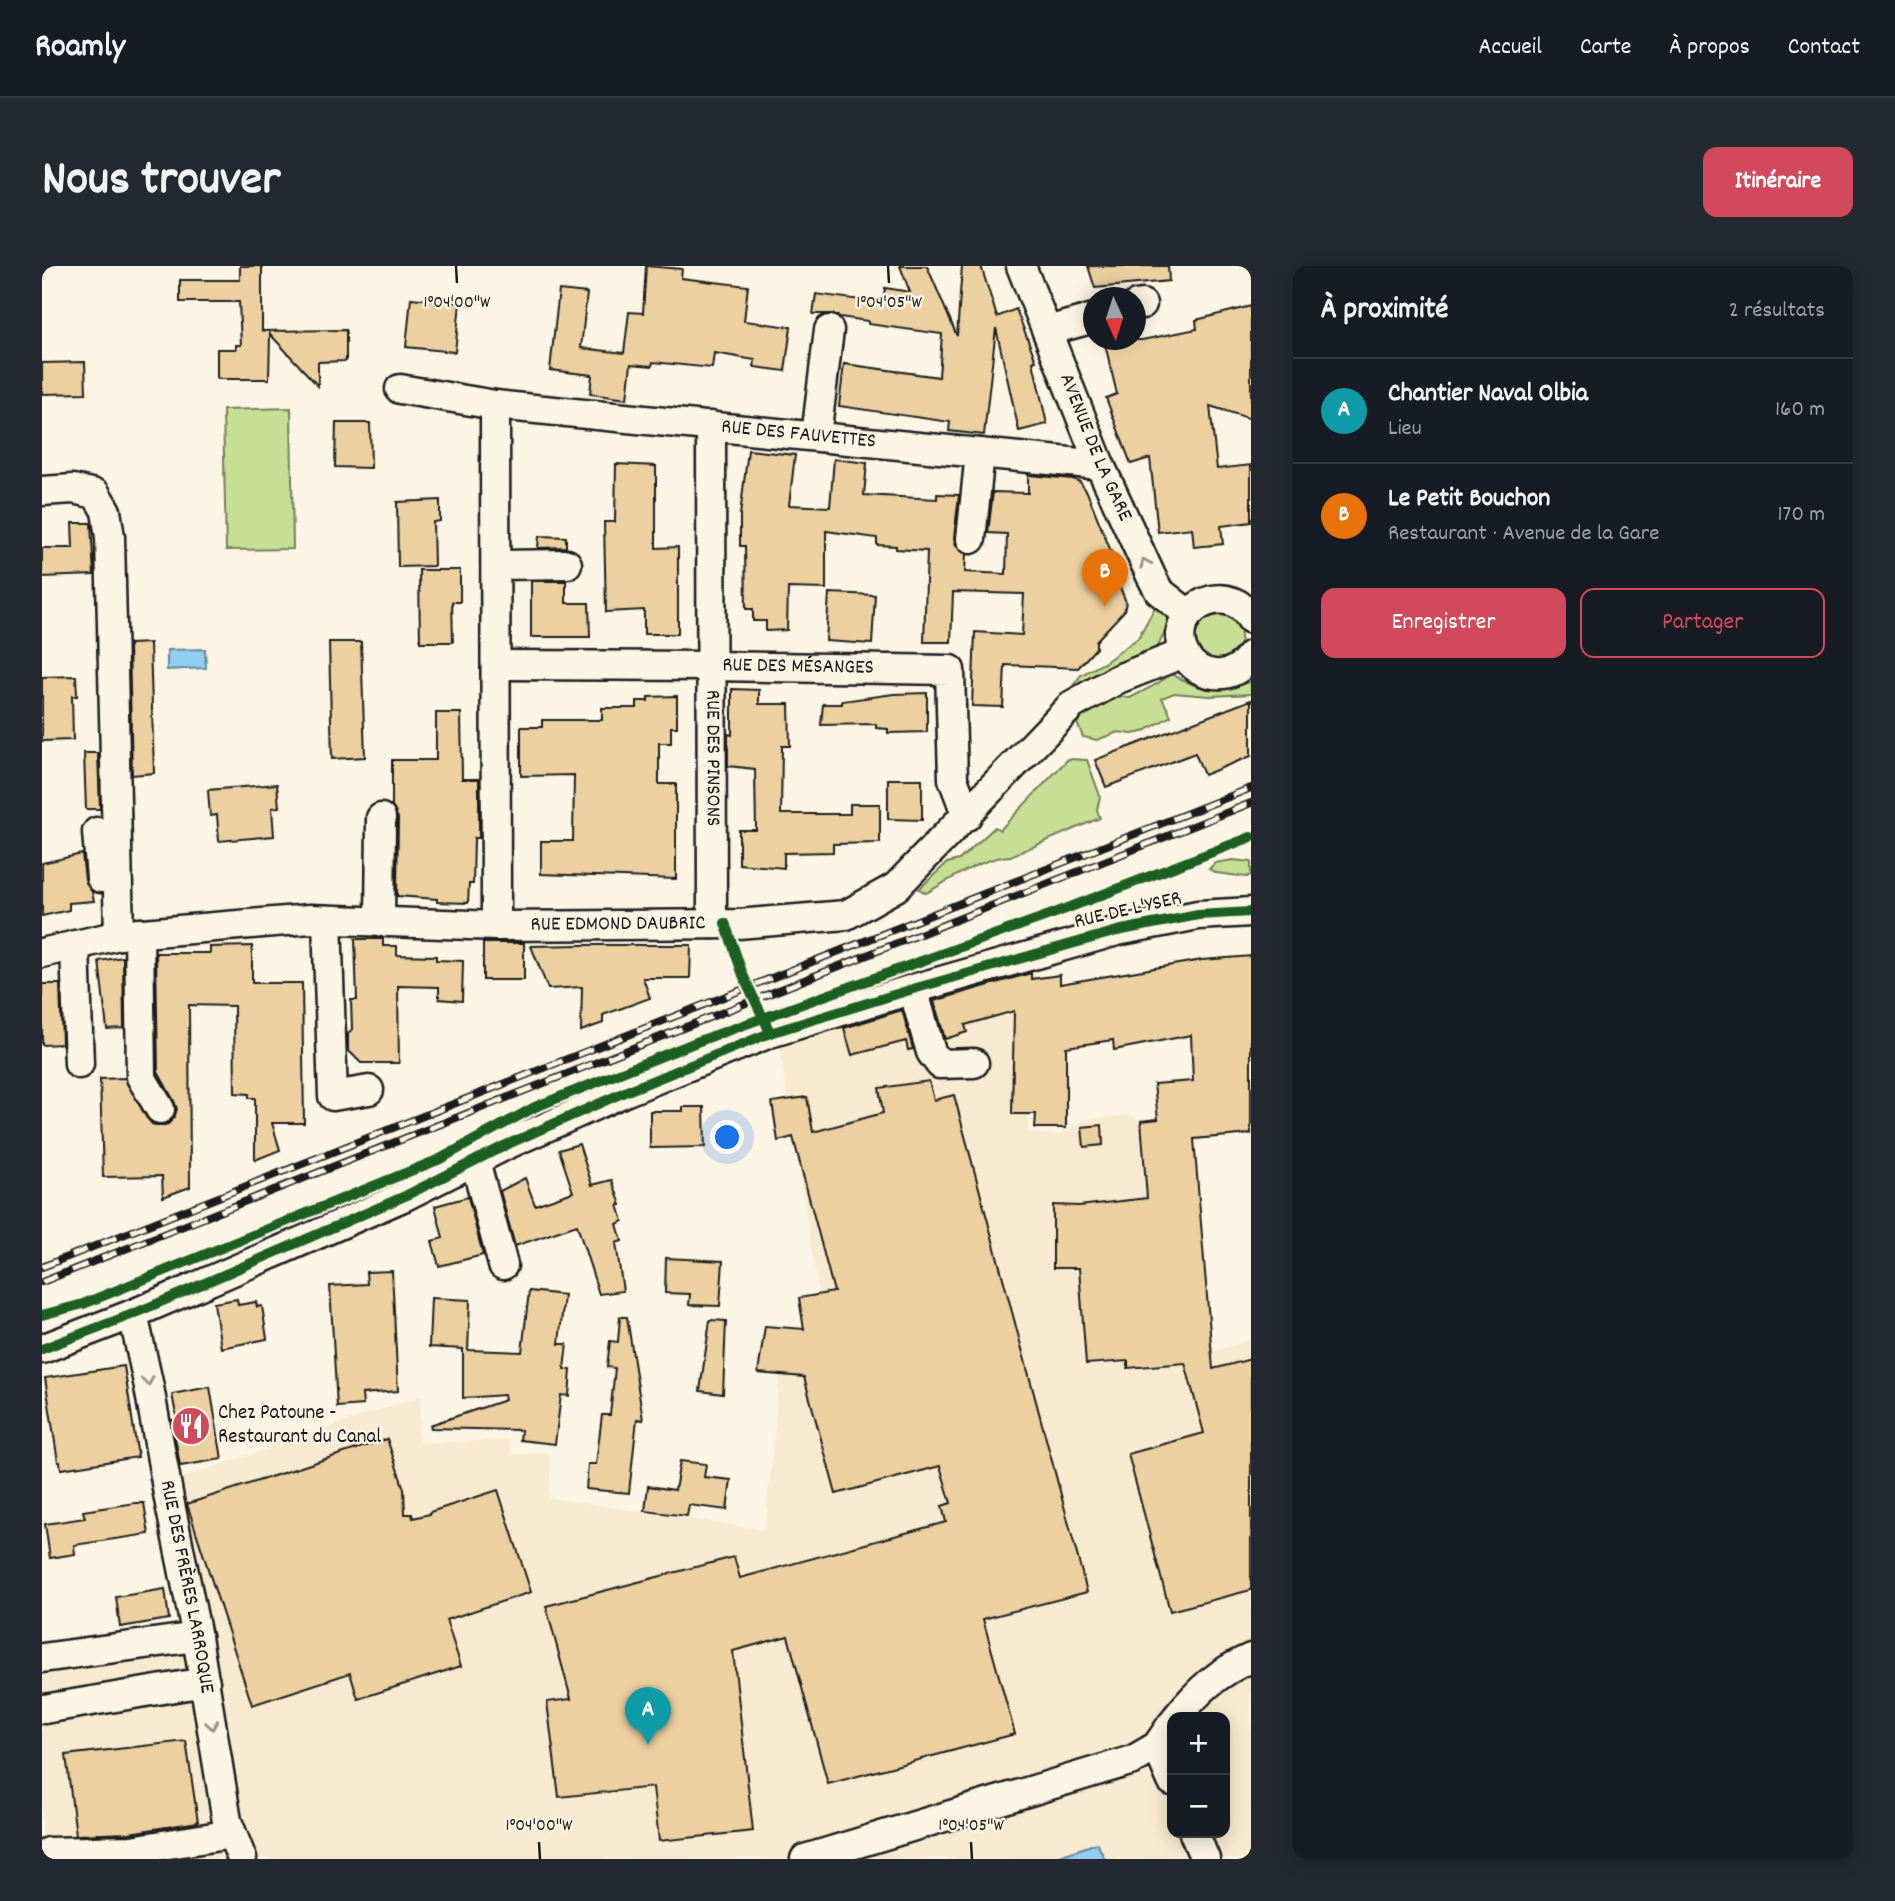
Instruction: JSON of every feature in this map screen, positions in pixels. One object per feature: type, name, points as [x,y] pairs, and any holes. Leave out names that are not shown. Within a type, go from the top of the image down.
[{"type":"street","name":"AVENUE DE LA GARE","points":[[1021,266],[1100,465],[1159,591],[1188,614]]},
{"type":"street","points":[[1047,331],[1083,321]]},
{"type":"street","points":[[816,436],[829,330]]},
{"type":"street","name":"RUE DES FAUVETTES","points":[[400,390],[495,405],[1100,465]]},
{"type":"street","points":[[495,405],[496,926]]},
{"type":"street","name":"RUE DES PINSONS","points":[[711,426],[712,924]]},
{"type":"street","points":[[971,539],[979,453]]},
{"type":"street","points":[[42,491],[73,489],[96,494],[106,511],[110,537],[121,935]]},
{"type":"street","points":[[496,565],[567,564]]},
{"type":"street","points":[[1248,606],[1220,599],[1208,601],[1188,614],[1180,633],[1184,653],[1198,669],[1218,675],[1238,669],[1251,655]]},
{"type":"street","name":"RUE EDMOND DAUBRIC","points":[[42,953],[121,935],[310,919],[496,926],[738,924],[846,915],[896,887],[1072,705],[1118,679],[1184,653]]},
{"type":"street","name":"RUE DES MÉSANGES","points":[[497,665],[950,670],[953,779],[967,816]]},
{"type":"street","points":[[380,922],[381,818]]},
{"type":"street","points":[[97,832],[121,935],[141,1077],[160,1109]]},
{"type":"street","name":"RUE DE L'YSER","points":[[42,1349],[133,1314],[405,1196],[475,1161],[712,1055],[770,1033],[913,989],[1140,926],[1198,915],[1251,912]]},
{"type":"street","points":[[327,920],[333,1096],[369,1090]]},
{"type":"street","points":[[75,945],[79,1064]]},
{"type":"street","points":[[913,989],[931,1052],[940,1064],[975,1063]]},
{"type":"street","points":[[475,1161],[503,1265]]},
{"type":"street","name":"RUE DES FRÈRES LARROQUE","points":[[133,1314],[197,1637],[227,1821],[237,1847]]},
{"type":"street","points":[[42,1658],[197,1637]]},
{"type":"street","points":[[1181,1712],[1202,1688],[1226,1669],[1251,1658]]},
{"type":"street","points":[[44,1709],[205,1682]]},
{"type":"street","points":[[805,1859],[1133,1760],[1165,1735],[1171,1775]]},
{"type":"street","points":[[1196,1838],[1205,1859]]},
{"type":"street","points":[[49,1852],[237,1847]]},
{"type":"shaded area","points":[[1036,970],[1028,1133],[1060,1135],[1084,1120],[1128,1115],[1141,1121],[1192,1116],[1212,1352],[1251,1339],[1251,1859],[42,1859],[42,1670],[202,1654],[178,1479],[421,1396],[419,1443],[507,1440],[513,1454],[551,1453],[549,1498],[765,1530],[784,1327],[825,1332],[779,1045],[919,987]]},
{"type":"green space","points":[[291,408],[293,549],[226,550],[223,410]]},
{"type":"green space","points":[[1158,602],[1168,614],[1167,626],[1157,649],[1143,652],[1069,691],[1081,675],[1104,663],[1138,638]]},
{"type":"green space","points":[[1218,614],[1234,621],[1241,637],[1234,653],[1218,660],[1202,653],[1195,637],[1202,621]]},
{"type":"green space","points":[[1171,674],[1192,684],[1213,689],[1251,682],[1251,694],[1209,696],[1174,693],[1162,698],[1171,716],[1143,732],[1118,732],[1097,740],[1083,737],[1077,723],[1088,705],[1107,695],[1130,698]]},
{"type":"green space","points":[[1068,759],[1087,760],[1100,796],[1097,810],[1100,818],[1011,856],[978,864],[926,893],[919,889],[947,863],[959,860],[995,827],[1000,830]]},
{"type":"green space","points":[[1233,860],[1251,862],[1251,875],[1247,877],[1216,873],[1209,869],[1215,863]]},
{"type":"water","points":[[205,649],[206,668],[167,670],[167,650]]},
{"type":"water","points":[[1097,1843],[1105,1859],[1051,1859]]},
{"type":"building","points":[[240,266],[262,266],[262,331],[346,330],[346,361],[318,362],[318,386],[270,334],[269,379],[217,379],[217,349],[236,349],[236,345],[241,345],[239,302],[180,302],[180,280],[240,280]]},
{"type":"building","points":[[646,266],[682,269],[681,278],[748,286],[744,321],[791,327],[785,371],[754,367],[755,360],[714,353],[712,368],[653,362],[652,366],[631,364],[627,399],[590,394],[592,375],[550,370],[559,290],[587,293],[581,348],[624,353],[629,312],[643,313]]},
{"type":"building","points":[[900,266],[927,266],[957,336],[962,266],[981,266],[997,317],[1016,309],[1036,361],[1033,362],[1047,424],[1019,431],[996,328],[984,435],[949,431],[950,422],[839,406],[844,364],[939,377],[942,334],[868,324],[868,321],[832,314],[813,314],[816,294],[883,303],[885,288],[910,292]]},
{"type":"building","points":[[1088,266],[1168,266],[1169,281],[1095,287]]},
{"type":"building","points":[[411,298],[460,303],[455,352],[406,347]]},
{"type":"building","points":[[1251,306],[1251,419],[1210,406],[1217,469],[1251,465],[1251,522],[1221,526],[1223,544],[1194,547],[1192,528],[1158,532],[1150,458],[1131,464],[1106,398],[1117,394],[1106,350],[1146,350],[1146,339],[1197,329],[1196,320]]},
{"type":"building","points":[[85,362],[86,393],[42,394],[42,363]]},
{"type":"building","points":[[336,423],[370,423],[371,468],[335,467]]},
{"type":"building","points":[[748,450],[795,455],[789,505],[830,507],[834,459],[867,463],[864,495],[937,499],[937,494],[959,495],[954,538],[956,546],[966,554],[965,572],[1006,574],[1007,534],[988,533],[993,492],[1028,493],[1028,475],[1073,479],[1080,482],[1087,492],[1116,564],[1113,570],[1126,602],[1124,611],[1096,641],[1096,648],[1078,668],[1005,665],[1003,707],[972,706],[975,632],[1022,635],[1024,594],[953,592],[951,642],[924,642],[927,551],[896,549],[896,546],[877,545],[877,538],[826,531],[826,589],[788,588],[787,630],[766,631],[766,621],[753,621],[753,609],[746,609],[745,546],[740,546],[740,515]]},
{"type":"building","points":[[616,464],[656,466],[656,548],[678,547],[678,634],[644,634],[644,610],[606,612],[604,522],[615,522]]},
{"type":"building","points":[[440,500],[440,521],[433,522],[434,566],[398,567],[397,502]]},
{"type":"building","points":[[72,523],[91,523],[94,575],[42,577],[42,548],[73,548]]},
{"type":"building","points":[[539,536],[566,537],[566,547],[538,548]]},
{"type":"building","points":[[419,570],[460,570],[460,602],[452,602],[453,642],[420,642]]},
{"type":"building","points":[[531,581],[566,581],[566,603],[589,603],[590,637],[531,637]]},
{"type":"building","points":[[829,593],[875,595],[872,644],[826,641]]},
{"type":"building","points":[[329,642],[361,642],[365,757],[332,759]]},
{"type":"building","points":[[150,643],[154,773],[132,775],[129,644]]},
{"type":"building","points":[[76,676],[77,696],[72,696],[73,740],[42,741],[42,677]]},
{"type":"building","points":[[732,689],[759,690],[759,704],[789,704],[790,746],[782,746],[781,814],[850,814],[850,804],[880,804],[880,843],[833,844],[833,852],[784,853],[784,868],[739,864],[739,830],[756,830],[755,769],[728,766],[728,734],[732,735]]},
{"type":"building","points":[[927,693],[927,732],[888,733],[888,729],[876,728],[876,724],[821,725],[823,704],[842,704],[842,701],[894,694]]},
{"type":"building","points":[[677,696],[677,727],[671,727],[671,743],[659,743],[659,784],[676,784],[676,879],[541,874],[541,841],[573,841],[574,775],[521,776],[521,727],[542,727],[542,720],[602,720],[602,708],[637,708],[637,701],[648,701],[648,697]]},
{"type":"building","points":[[1251,700],[1251,756],[1204,775],[1195,753],[1106,787],[1095,760]]},
{"type":"building","points":[[436,713],[461,713],[462,779],[479,779],[479,838],[474,838],[473,884],[469,884],[468,903],[397,896],[398,818],[392,807],[392,760],[436,760]]},
{"type":"building","points":[[84,753],[98,753],[100,809],[86,809]]},
{"type":"building","points":[[888,779],[922,779],[922,820],[888,819]]},
{"type":"building","points":[[277,784],[279,807],[272,808],[274,836],[219,841],[217,815],[210,816],[208,790]]},
{"type":"building","points":[[82,854],[85,880],[94,901],[69,903],[69,910],[42,916],[42,863]]},
{"type":"building","points":[[355,939],[383,939],[383,946],[397,946],[397,955],[436,956],[436,960],[463,961],[462,1001],[439,999],[439,987],[398,986],[399,1063],[361,1063],[348,1050],[348,1034],[352,1029],[351,1000],[357,1000]]},
{"type":"building","points":[[483,943],[524,943],[524,980],[483,980]]},
{"type":"building","points":[[691,945],[690,978],[643,978],[650,998],[603,1015],[603,1023],[581,1031],[582,987],[548,989],[531,946]]},
{"type":"building","points":[[252,946],[252,983],[302,983],[304,1123],[272,1123],[280,1150],[255,1160],[255,1098],[249,1098],[249,1094],[235,1093],[234,1006],[189,1005],[190,1187],[163,1197],[162,1176],[103,1177],[100,1079],[125,1078],[152,1124],[168,1124],[177,1109],[158,1072],[156,953],[210,953],[210,947]]},
{"type":"building","points":[[1251,956],[1251,1134],[1194,1139],[1213,1369],[1251,1359],[1251,1590],[1170,1611],[1128,1454],[1204,1433],[1185,1363],[1128,1368],[1128,1361],[1086,1364],[1079,1268],[1053,1268],[1053,1205],[1079,1206],[1147,1198],[1141,1121],[1158,1119],[1154,1084],[1193,1081],[1191,1035],[1114,1050],[1113,1040],[1066,1047],[1066,1128],[1035,1128],[1036,1114],[1012,1114],[1014,1011],[965,1025],[967,1032],[945,1039],[934,1001],[1031,973],[1031,979],[1060,975],[1060,984],[1202,960]]},
{"type":"building","points":[[123,957],[124,1028],[107,1029],[99,961]]},
{"type":"building","points":[[42,984],[60,984],[62,1044],[42,1045]]},
{"type":"building","points":[[902,1010],[913,1049],[908,1050],[906,1041],[852,1055],[844,1028]]},
{"type":"building","points":[[929,1081],[934,1100],[954,1095],[1087,1592],[983,1619],[1015,1734],[828,1784],[788,1636],[733,1651],[753,1831],[659,1841],[653,1787],[559,1797],[547,1702],[571,1699],[546,1606],[734,1557],[740,1578],[946,1522],[942,1506],[951,1503],[940,1466],[836,1494],[804,1377],[758,1373],[765,1326],[804,1329],[799,1298],[834,1292],[793,1137],[778,1141],[772,1102],[807,1097],[813,1132],[883,1113],[879,1088]]},
{"type":"building","points":[[683,1107],[704,1107],[705,1147],[650,1148],[650,1111],[683,1111]]},
{"type":"building","points":[[1102,1125],[1103,1145],[1084,1147],[1082,1127]]},
{"type":"building","points":[[579,1144],[592,1185],[612,1180],[621,1205],[618,1205],[623,1221],[617,1224],[622,1241],[616,1243],[623,1291],[599,1294],[577,1225],[515,1246],[500,1191],[525,1178],[535,1205],[573,1192],[559,1150]]},
{"type":"building","points":[[468,1197],[483,1255],[439,1266],[432,1241],[443,1238],[435,1206]]},
{"type":"building","points":[[666,1258],[723,1261],[720,1306],[689,1305],[690,1294],[665,1293]]},
{"type":"building","points":[[392,1271],[398,1391],[362,1394],[363,1405],[337,1407],[330,1286],[367,1284],[366,1272]]},
{"type":"building","points":[[529,1291],[564,1295],[559,1344],[567,1344],[564,1369],[571,1370],[569,1396],[561,1395],[555,1444],[520,1440],[521,1430],[431,1428],[430,1425],[505,1400],[504,1395],[463,1398],[463,1349],[429,1347],[431,1298],[470,1300],[468,1350],[522,1352]]},
{"type":"building","points":[[237,1299],[238,1305],[256,1302],[257,1307],[262,1306],[267,1339],[221,1348],[214,1303]]},
{"type":"building","points":[[620,1317],[627,1317],[643,1420],[637,1419],[629,1493],[586,1489],[588,1464],[596,1464],[602,1415],[610,1415],[615,1368],[607,1367],[610,1341],[618,1342]]},
{"type":"building","points":[[710,1320],[726,1321],[723,1394],[700,1391]]},
{"type":"building","points":[[124,1366],[138,1457],[61,1469],[45,1378]]},
{"type":"building","points":[[210,1387],[222,1459],[180,1466],[172,1420],[177,1420],[172,1394]]},
{"type":"building","points":[[387,1439],[404,1489],[405,1514],[412,1514],[413,1518],[498,1490],[531,1592],[446,1620],[461,1666],[358,1699],[350,1673],[252,1705],[187,1504]]},
{"type":"building","points":[[680,1461],[706,1464],[704,1477],[731,1480],[727,1510],[689,1505],[687,1516],[645,1511],[648,1486],[675,1490]]},
{"type":"building","points":[[144,1503],[149,1534],[74,1545],[75,1554],[50,1558],[45,1524],[85,1518],[83,1511]]},
{"type":"building","points":[[165,1589],[169,1619],[120,1627],[116,1597]]},
{"type":"building","points":[[186,1741],[198,1822],[129,1833],[76,1835],[66,1755]]},
{"type":"railway","points":[[42,1267],[1251,788]]},
{"type":"railway","points":[[42,1282],[1251,803]]},
{"type":"cycle path","points":[[42,1315],[83,1304],[440,1159],[535,1107],[699,1041],[1055,913],[1251,837]]},
{"type":"cycle path","points":[[42,1349],[133,1314],[288,1247],[405,1196],[506,1145],[627,1091],[770,1033],[1117,931],[1198,915],[1251,912]]},
{"type":"cycle path","points":[[725,923],[743,975],[769,1030]]},
{"type":"place","name":"Le Petit Bouchon","points":[[1105,607]]},
{"type":"place","name":"Chez Patoune - Restaurant du Canal","points":[[191,1426]]},
{"type":"place","name":"Chantier Naval Olbia","points":[[648,1745]]}]
